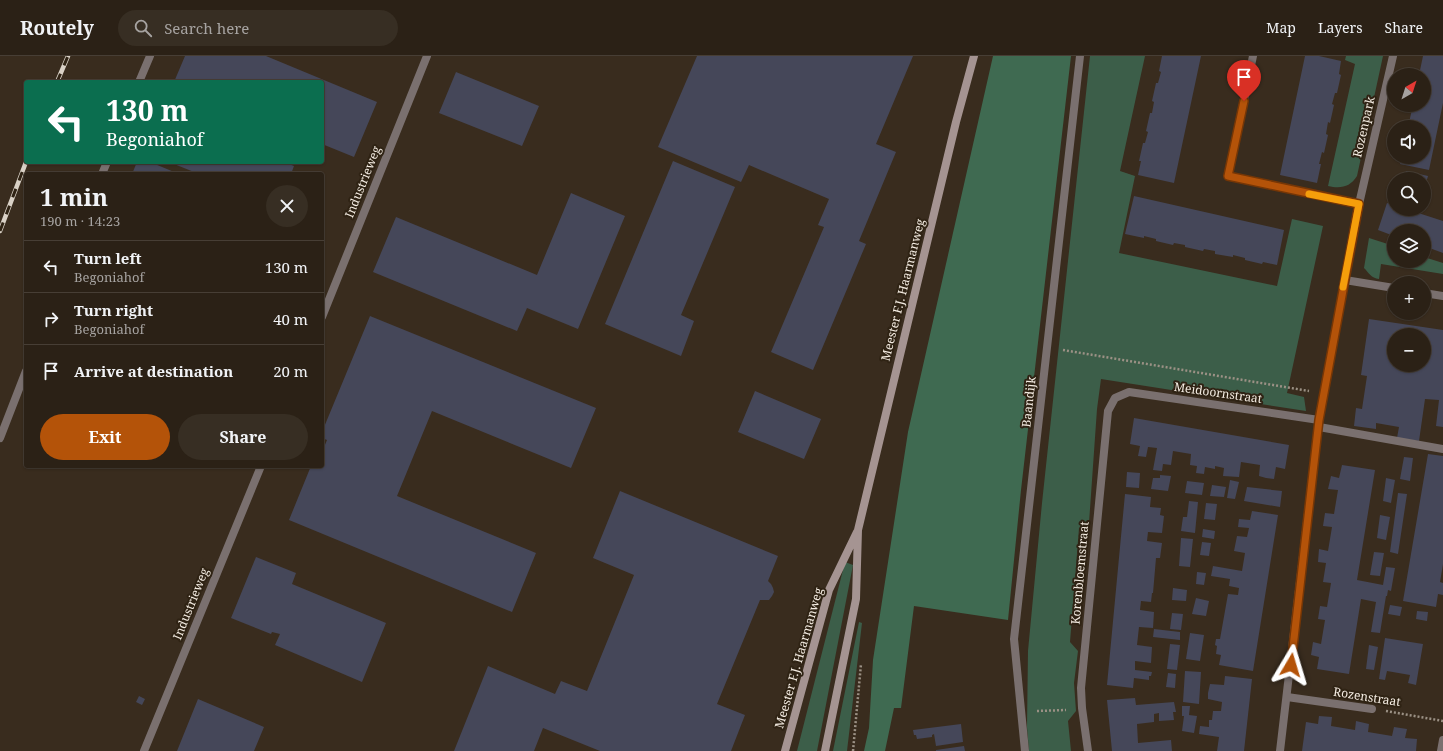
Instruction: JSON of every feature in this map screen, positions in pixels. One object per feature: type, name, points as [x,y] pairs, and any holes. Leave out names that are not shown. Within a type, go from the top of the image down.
[{"type":"main road","name":"Meester F.J. Haarmanweg","points":[[825,751],[856,599],[858,530],[954,130],[974,56]]},
{"type":"main road","name":"Meester F.J. Haarmanweg","points":[[785,751],[829,590],[858,530]]},
{"type":"street","points":[[140,80],[150,56]]},
{"type":"street","name":"Industrieweg","points":[[324,312],[427,56]]},
{"type":"street","name":"Baandijk","points":[[1025,751],[1014,639],[1080,56]]},
{"type":"street","points":[[1253,56],[1228,176],[1359,204],[1319,424],[1280,751]]},
{"type":"street","name":"Rozenpark","points":[[1359,204],[1393,56]]},
{"type":"street","points":[[1345,280],[1387,287]]},
{"type":"street","points":[[1431,294],[1443,296]]},
{"type":"street","points":[[0,438],[24,376]]},
{"type":"street","name":"Meidoornstraat","points":[[1115,398],[1129,392],[1319,424],[1443,448]]},
{"type":"street","name":"Korenbloemstraat","points":[[1088,751],[1082,708],[1081,688],[1108,411],[1115,398]]},
{"type":"street","name":"Industrieweg","points":[[144,751],[260,468]]},
{"type":"street","name":"Rozenstraat","points":[[1287,697],[1372,709]]},
{"type":"street","points":[[1441,751],[1443,740]]},
{"type":"path","points":[[1074,352],[1324,393]]},
{"type":"path","name":"Rozenstraat","points":[[1372,709],[1443,720]]},
{"type":"path","points":[[1040,711],[1058,711]]},
{"type":"green space","points":[[993,56],[1071,56],[1021,490],[1008,620],[914,606],[901,708],[894,708],[885,751],[864,751],[869,728],[873,660],[908,432]]},
{"type":"green space","points":[[1090,56],[1145,56],[1120,171],[1135,176],[1119,253],[1277,286],[1292,219],[1323,226],[1287,393],[1304,397],[1306,411],[1101,379],[1097,409],[1089,523],[1079,528],[1070,642],[1078,651],[1074,683],[1076,711],[1068,721],[1071,751],[1029,751],[1027,727],[1028,651],[1042,503]]},
{"type":"green space","points":[[1346,56],[1383,56],[1357,176],[1348,185],[1333,187],[1328,186],[1355,64],[1345,60]]},
{"type":"green space","points":[[1369,238],[1387,244],[1387,265],[1381,264],[1379,279],[1374,278],[1364,268]]},
{"type":"green space","points":[[1431,259],[1443,263],[1443,274],[1406,268],[1431,268]]},
{"type":"green space","points":[[845,562],[853,565],[817,751],[797,751]]},
{"type":"green space","points":[[859,622],[862,623],[847,751],[833,751]]},
{"type":"building","points":[[185,56],[266,56],[324,80],[175,80]]},
{"type":"building","points":[[697,56],[913,56],[876,144],[896,152],[859,241],[866,244],[813,370],[771,352],[824,227],[818,225],[829,199],[749,165],[741,182],[658,147]]},
{"type":"building","points":[[1162,56],[1201,56],[1174,183],[1138,175],[1143,143],[1145,143],[1148,132],[1146,131],[1150,113],[1152,113],[1154,102],[1152,101],[1156,83],[1158,83],[1161,72],[1159,71]]},
{"type":"building","points":[[1305,56],[1319,56],[1341,61],[1339,74],[1341,75],[1337,93],[1335,93],[1332,104],[1334,105],[1330,123],[1328,122],[1326,134],[1328,135],[1324,153],[1322,152],[1319,164],[1321,164],[1317,183],[1280,175]]},
{"type":"building","points":[[1423,56],[1443,56],[1443,103],[1431,160],[1431,120],[1410,120],[1411,112],[1431,112],[1431,68],[1420,68]]},
{"type":"building","points":[[456,72],[539,106],[522,146],[439,113]]},
{"type":"building","points":[[324,80],[377,102],[354,157],[324,145]]},
{"type":"building","points":[[673,161],[735,187],[681,315],[694,321],[681,356],[605,324]]},
{"type":"building","points":[[136,164],[155,164],[174,172],[133,172]]},
{"type":"building","points":[[174,164],[289,164],[294,166],[292,172],[194,172]]},
{"type":"building","points":[[1400,164],[1430,164],[1429,170]]},
{"type":"building","points":[[571,193],[625,216],[578,329],[527,308],[517,331],[373,272],[396,217],[537,275]]},
{"type":"building","points":[[1134,196],[1284,230],[1277,265],[1263,262],[1262,264],[1245,260],[1245,258],[1233,255],[1233,257],[1215,254],[1215,251],[1204,249],[1203,251],[1185,247],[1185,245],[1174,243],[1173,245],[1156,241],[1156,239],[1144,236],[1144,238],[1125,234]]},
{"type":"building","points":[[1387,203],[1387,216],[1428,216],[1443,221],[1443,253],[1431,249],[1431,224],[1387,224],[1387,233],[1378,230]]},
{"type":"building","points":[[370,316],[596,408],[571,468],[432,411],[397,496],[536,553],[512,612],[289,520],[310,468],[324,468],[324,447],[327,440],[324,439],[324,427]]},
{"type":"building","points":[[1369,319],[1430,328],[1387,328],[1387,372],[1431,372],[1431,328],[1443,330],[1443,427],[1436,426],[1439,400],[1425,399],[1419,441],[1397,438],[1399,427],[1376,423],[1376,429],[1354,426],[1356,408],[1362,409],[1367,376],[1361,375]]},
{"type":"building","points":[[755,391],[821,419],[804,459],[738,432]]},
{"type":"building","points":[[1134,418],[1289,445],[1285,469],[1276,467],[1274,479],[1259,476],[1260,465],[1241,462],[1239,477],[1223,476],[1224,468],[1215,466],[1215,469],[1205,467],[1204,474],[1196,473],[1197,466],[1190,465],[1191,454],[1173,451],[1171,465],[1163,464],[1162,471],[1153,470],[1157,448],[1148,447],[1146,457],[1138,456],[1140,446],[1130,444]]},
{"type":"building","points":[[1428,454],[1443,456],[1443,564],[1440,582],[1443,583],[1443,595],[1438,594],[1436,607],[1403,601]]},
{"type":"building","points":[[1404,457],[1413,458],[1410,481],[1400,479]]},
{"type":"building","points":[[1342,465],[1375,470],[1357,580],[1383,585],[1386,567],[1395,568],[1391,591],[1388,590],[1386,596],[1380,633],[1371,632],[1376,602],[1361,599],[1349,674],[1317,669],[1319,657],[1311,655],[1313,642],[1321,644],[1325,620],[1318,619],[1320,606],[1327,607],[1331,583],[1323,582],[1326,563],[1318,562],[1319,549],[1328,551],[1332,527],[1323,526],[1325,513],[1334,514],[1338,490],[1328,489],[1331,476],[1339,478]]},
{"type":"building","points":[[1127,472],[1140,473],[1139,488],[1126,487]]},
{"type":"building","points":[[1160,475],[1171,476],[1168,491],[1151,489],[1153,478],[1160,478]]},
{"type":"building","points":[[1386,478],[1395,480],[1391,503],[1383,501]]},
{"type":"building","points":[[1230,480],[1239,482],[1235,499],[1227,498]]},
{"type":"building","points":[[1187,481],[1204,483],[1202,495],[1185,493]]},
{"type":"building","points":[[1212,485],[1226,487],[1224,497],[1210,496]]},
{"type":"building","points":[[1247,487],[1282,491],[1280,507],[1244,501]]},
{"type":"building","points":[[620,491],[778,556],[768,581],[774,592],[769,600],[760,600],[717,704],[745,715],[731,751],[600,751],[543,728],[534,751],[454,751],[488,666],[555,694],[561,681],[587,691],[634,575],[593,558]]},
{"type":"building","points":[[1398,493],[1407,494],[1398,554],[1390,552]]},
{"type":"building","points":[[1125,494],[1151,497],[1150,507],[1161,508],[1160,515],[1164,516],[1162,533],[1148,532],[1147,541],[1162,543],[1160,558],[1156,558],[1151,602],[1141,601],[1140,610],[1154,612],[1153,628],[1139,627],[1137,645],[1152,647],[1151,663],[1135,661],[1135,670],[1152,672],[1151,676],[1149,676],[1149,680],[1134,678],[1133,688],[1107,685]]},
{"type":"building","points":[[1189,501],[1198,502],[1195,533],[1181,531],[1183,517],[1187,517]]},
{"type":"building","points":[[1206,503],[1217,504],[1215,520],[1204,519]]},
{"type":"building","points":[[1252,511],[1278,515],[1253,671],[1219,665],[1221,655],[1216,654],[1216,639],[1220,639],[1228,594],[1238,595],[1239,588],[1229,586],[1230,579],[1211,576],[1213,566],[1242,571],[1245,553],[1234,551],[1237,536],[1247,537],[1249,528],[1238,527],[1239,519],[1250,520]]},
{"type":"building","points":[[1380,515],[1390,517],[1386,540],[1377,538]]},
{"type":"building","points":[[1203,529],[1215,531],[1214,539],[1202,537]]},
{"type":"building","points":[[1181,538],[1193,539],[1190,567],[1179,566]]},
{"type":"building","points":[[1202,542],[1211,543],[1209,556],[1200,555]]},
{"type":"building","points":[[1374,552],[1384,553],[1380,576],[1370,575]]},
{"type":"building","points":[[256,557],[296,573],[292,584],[386,623],[362,682],[275,645],[280,634],[272,632],[271,634],[231,618]]},
{"type":"building","points":[[1197,572],[1206,573],[1204,585],[1196,584]]},
{"type":"building","points":[[1173,588],[1187,590],[1186,601],[1172,600]]},
{"type":"building","points":[[1196,598],[1209,601],[1206,616],[1192,614]]},
{"type":"building","points":[[1390,605],[1402,607],[1400,616],[1388,614]]},
{"type":"building","points":[[1417,611],[1428,612],[1427,621],[1416,619]]},
{"type":"building","points":[[1172,613],[1183,614],[1181,630],[1170,629]]},
{"type":"building","points":[[1154,629],[1180,632],[1180,640],[1153,637]]},
{"type":"building","points":[[1190,633],[1204,635],[1200,661],[1186,659]]},
{"type":"building","points":[[1385,638],[1423,644],[1416,685],[1408,683],[1410,675],[1387,671],[1385,680],[1379,679]]},
{"type":"building","points":[[1170,644],[1180,645],[1177,670],[1167,669]]},
{"type":"building","points":[[1369,645],[1378,647],[1374,670],[1366,669]]},
{"type":"building","points":[[1185,671],[1201,672],[1199,704],[1183,702]]},
{"type":"building","points":[[1168,673],[1176,674],[1175,688],[1166,687]]},
{"type":"building","points":[[1225,676],[1252,679],[1244,751],[1217,751],[1219,737],[1199,734],[1200,726],[1209,727],[1209,720],[1212,720],[1213,711],[1221,711],[1222,702],[1208,699],[1208,693],[1210,684],[1224,685]]},
{"type":"building","points":[[139,696],[145,699],[142,705],[136,702]]},
{"type":"building","points":[[1135,698],[1136,705],[1174,702],[1176,712],[1173,712],[1174,720],[1159,721],[1159,713],[1154,714],[1154,722],[1137,724],[1138,743],[1171,740],[1172,751],[1112,751],[1107,700]]},
{"type":"building","points":[[198,699],[264,727],[254,751],[177,751]]},
{"type":"building","points":[[1182,706],[1190,706],[1189,715],[1197,716],[1194,733],[1182,731],[1184,716],[1182,716]]},
{"type":"building","points":[[1319,716],[1332,717],[1331,726],[1355,730],[1356,721],[1369,724],[1368,732],[1392,736],[1394,727],[1407,729],[1405,738],[1417,739],[1416,751],[1302,751],[1306,722],[1318,724]]},
{"type":"building","points":[[961,724],[963,742],[936,746],[934,734],[932,737],[917,739],[913,730]]},
{"type":"building","points":[[964,746],[965,751],[936,751],[936,750]]},
{"type":"railway","points":[[58,80],[68,56]]},
{"type":"railway","points":[[0,231],[25,164]]},
{"type":"slow traffic","points":[[1309,194],[1359,204],[1343,287]]},
{"type":"route","points":[[1244,101],[1228,176],[1359,204],[1319,420],[1291,665]]}]
